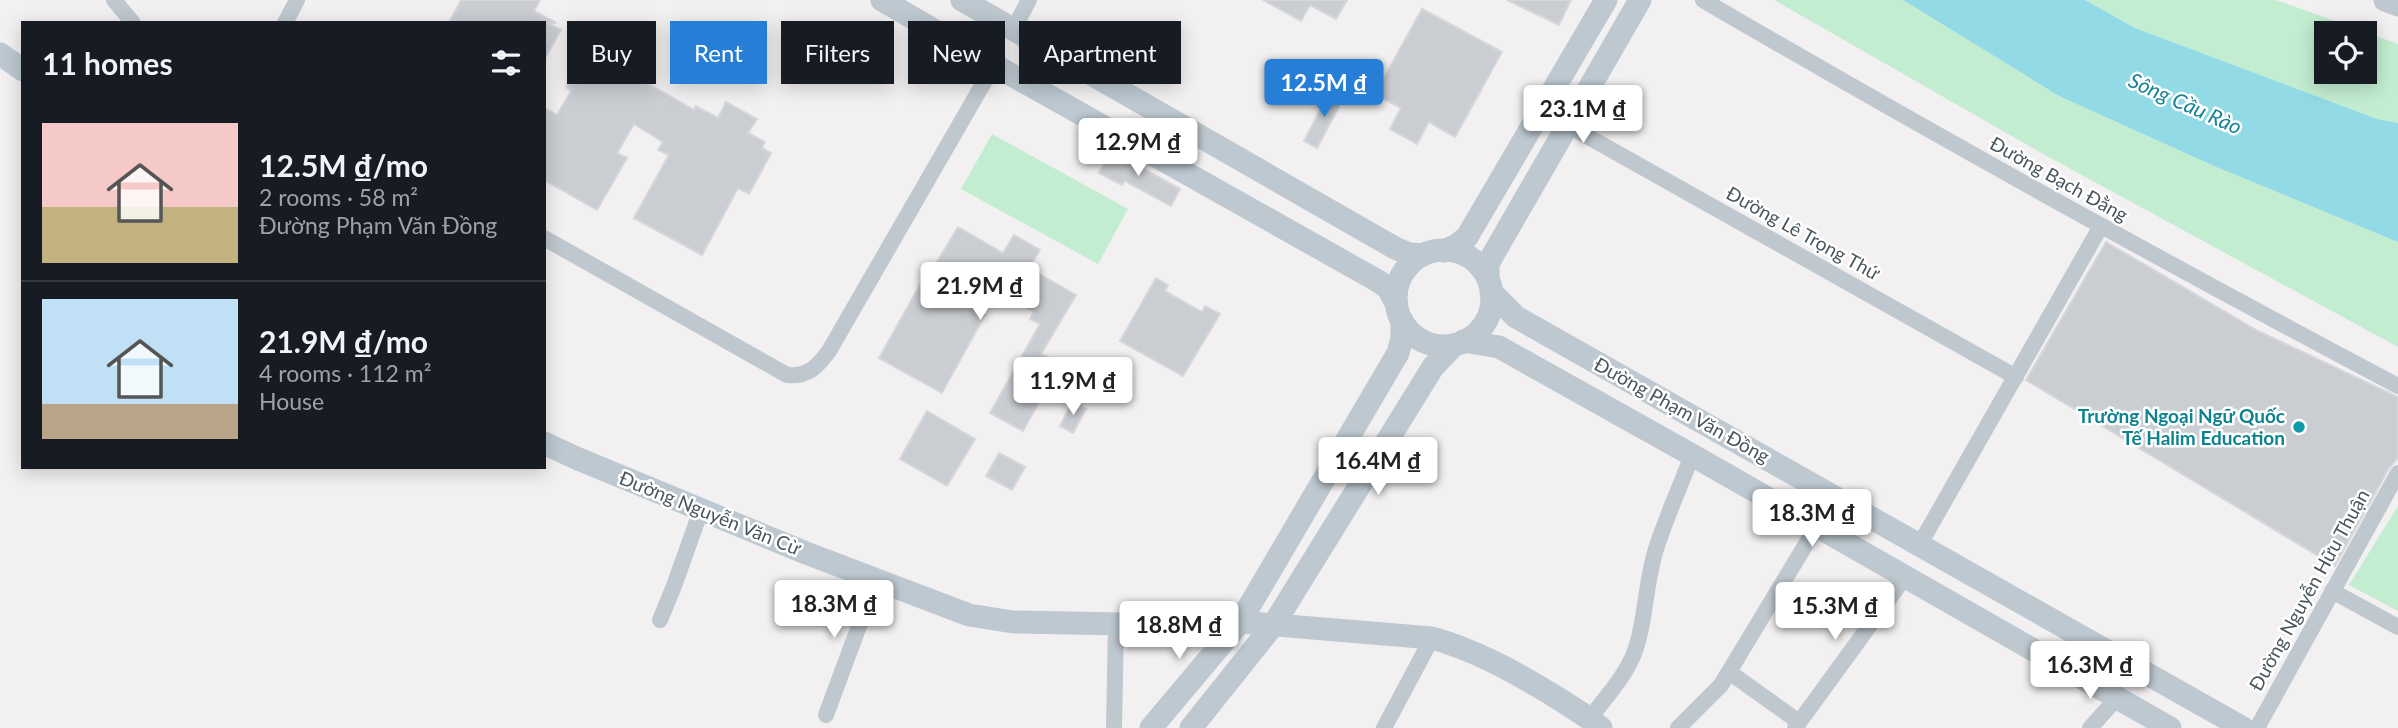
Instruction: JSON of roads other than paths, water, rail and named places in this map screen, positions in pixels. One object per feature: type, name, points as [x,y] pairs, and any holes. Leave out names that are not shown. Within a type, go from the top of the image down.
[{"type":"main road","points":[[882,0],[918,21]]},
{"type":"main road","points":[[962,0],[1395,248],[1409,254],[1455,252],[1469,257],[1481,268],[1490,286]]},
{"type":"main road","points":[[1151,728],[1240,622],[1398,353],[1402,338],[1397,287],[1402,274],[1411,263],[1457,245],[1467,237],[1606,0]]},
{"type":"main road","points":[[1005,71],[1378,281],[1388,288],[1415,337],[1428,344],[1442,346],[1471,338],[1482,328],[1490,313],[1488,264],[1640,0]]},
{"type":"main road","points":[[2385,0],[2398,5]]},
{"type":"main road","points":[[1005,45],[1013,30]]},
{"type":"main road","points":[[0,54],[21,69]]},
{"type":"main road","name":"Đường Phạm Văn Đồng","points":[[1490,286],[1516,317],[2243,728]]},
{"type":"main road","points":[[1191,728],[1274,624],[1433,367],[1458,343]]},
{"type":"main road","name":"Đường Phạm Văn Đồng","points":[[1458,343],[1499,347],[2170,728]]},
{"type":"main road","name":"Đường Nguyễn Văn Cừ","points":[[546,444],[701,510],[970,615],[1013,622],[1240,622],[1432,638],[1461,646],[1512,670],[1595,723]]},
{"type":"street","points":[[114,0],[131,21]]},
{"type":"street","points":[[286,21],[298,0]]},
{"type":"street","points":[[1013,30],[1029,0]]},
{"type":"street","name":"Đường Bạch Đằng","points":[[1703,0],[1849,86],[2241,304],[2398,386]]},
{"type":"street","points":[[546,239],[787,375],[799,376],[808,373],[829,351],[983,84]]},
{"type":"street","name":"Đường Lê Trọng Thứ","points":[[1569,126],[2016,377]]},
{"type":"street","points":[[1920,544],[2101,226]]},
{"type":"street","points":[[1595,723],[1633,656],[1646,586],[1657,546],[1692,455]]},
{"type":"street","name":"Đường Nguyễn Hữu Thuận","points":[[2258,728],[2398,473]]},
{"type":"street","points":[[660,620],[701,510]]},
{"type":"street","points":[[1678,728],[1721,685],[1817,526]]},
{"type":"street","points":[[1729,673],[1797,725],[1905,577]]},
{"type":"street","points":[[827,715],[859,626],[879,580]]},
{"type":"street","points":[[2332,591],[2398,627]]},
{"type":"street","points":[[1114,728],[1116,624]]},
{"type":"street","points":[[1384,728],[1432,638]]},
{"type":"street","points":[[2090,728],[2117,698]]},
{"type":"water","name":"Sông Cầu Rào","points":[[1903,0],[2085,0],[2135,28],[2377,119],[2398,123],[2398,242],[2214,166],[2059,96]]},
{"type":"place","name":"Trường Ngoại Ngữ Quốc Tế Halim Education","points":[[2299,427]]}]
